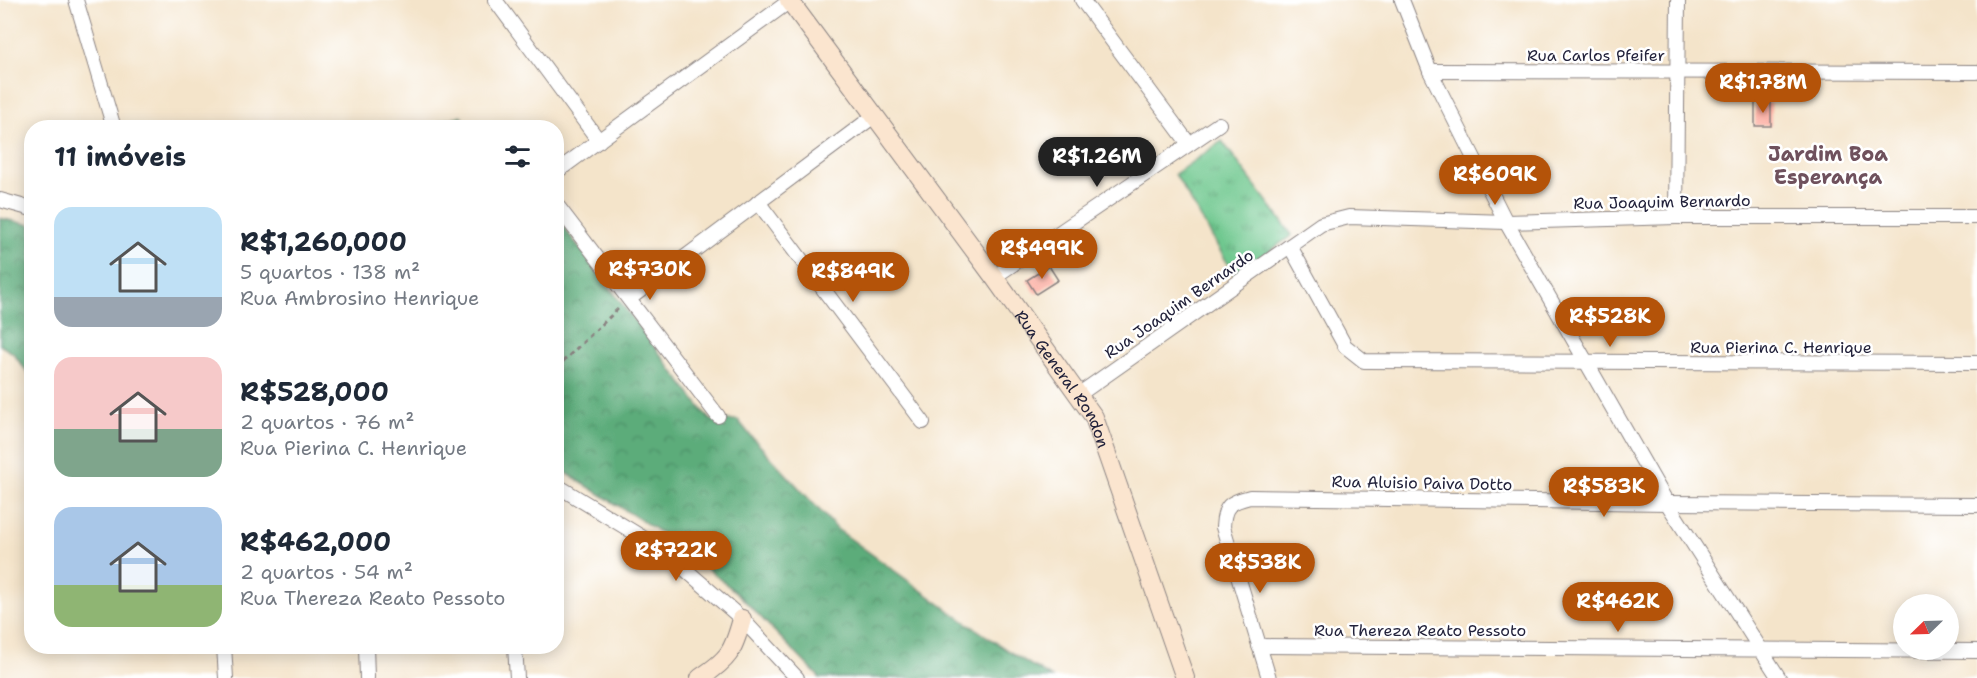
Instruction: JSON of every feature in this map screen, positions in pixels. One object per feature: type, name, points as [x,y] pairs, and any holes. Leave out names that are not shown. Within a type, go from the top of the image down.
[{"type":"street","points":[[76,0],[112,120]]},
{"type":"street","points":[[564,166],[790,0]]},
{"type":"street","name":"Rua General Rondon","points":[[790,0],[1094,417],[1185,678]]},
{"type":"street","points":[[1082,0],[1190,144]]},
{"type":"street","points":[[1401,0],[1430,71],[1506,222],[1667,503],[1779,678]]},
{"type":"street","points":[[1676,217],[1678,0]]},
{"type":"street","points":[[503,3],[599,141]]},
{"type":"street","name":"Rua Carlos Pfeifer","points":[[1430,71],[1977,72]]},
{"type":"street","points":[[629,299],[874,116]]},
{"type":"street","points":[[994,277],[1219,124]]},
{"type":"street","points":[[0,200],[24,207]]},
{"type":"street","points":[[758,202],[923,422]]},
{"type":"street","points":[[564,214],[718,416]]},
{"type":"street","name":"Rua Joaquim Bernardo","points":[[1078,395],[1321,224],[1349,217],[1506,222],[1676,217],[1977,217]]},
{"type":"street","name":"Rua Pierina C. Henrique","points":[[1290,246],[1345,346],[1364,361],[1977,363]]},
{"type":"street","points":[[564,490],[663,550],[742,619],[797,678]]},
{"type":"street","name":"Rua Aluisio Paiva Dotto","points":[[1269,678],[1223,527],[1224,513],[1233,501],[1250,496],[1667,503],[1977,505]]},
{"type":"street","points":[[700,678],[718,666],[734,648],[742,619]]},
{"type":"street","name":"Rua Thereza Reato Pessoto","points":[[1259,646],[1977,651]]},
{"type":"street","points":[[224,654],[226,678]]},
{"type":"street","points":[[366,654],[368,678]]},
{"type":"street","points":[[516,654],[517,678]]},
{"type":"path","points":[[564,360],[629,299]]},
{"type":"green space","points":[[461,116],[465,120],[446,120]]},
{"type":"green space","points":[[1222,141],[1292,235],[1235,276],[1175,174]]},
{"type":"green space","points":[[0,218],[24,223],[24,368],[13,353],[0,345]]},
{"type":"green space","points":[[564,228],[710,420],[738,420],[837,529],[954,614],[1052,678],[820,678],[738,594],[674,541],[564,471]]},
{"type":"building","points":[[1755,102],[1771,103],[1771,126],[1755,126]]},
{"type":"building","points":[[1049,266],[1058,280],[1036,294],[1027,280]]},
{"type":"district","name":"Jardim Boa Esperança","points":[[1828,166]]}]
